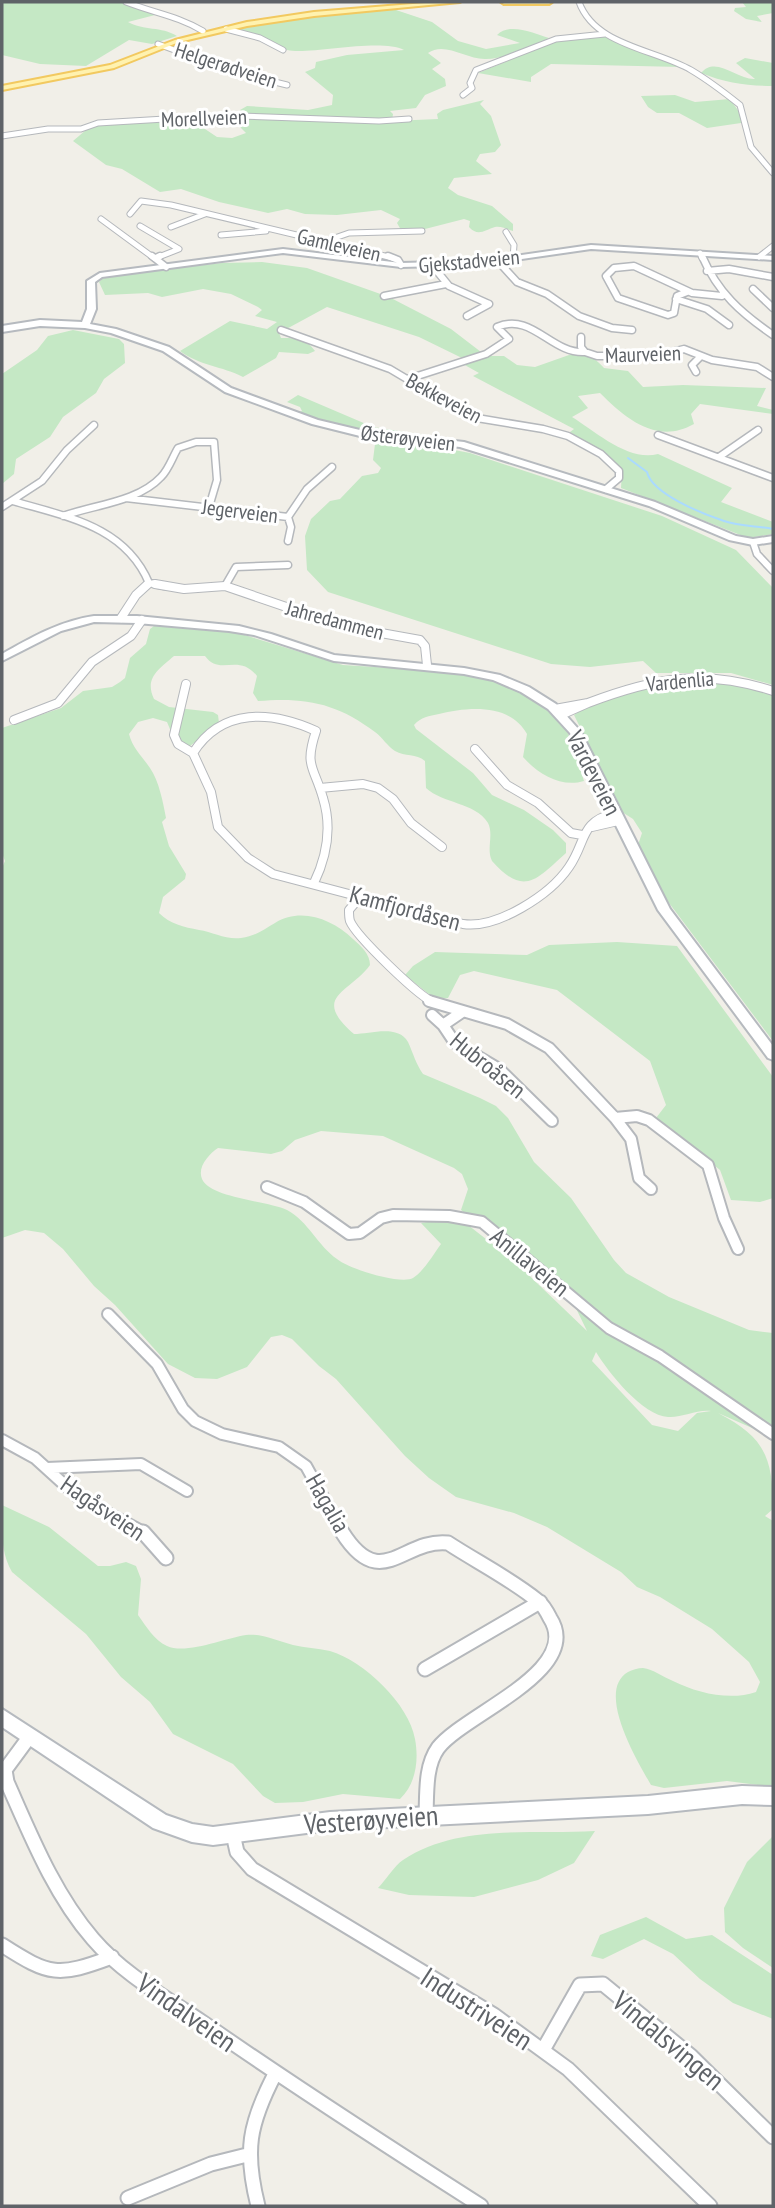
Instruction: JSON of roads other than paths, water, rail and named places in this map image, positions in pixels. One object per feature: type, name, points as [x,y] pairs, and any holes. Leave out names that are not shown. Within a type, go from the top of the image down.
[{"type":"main road","name":"Helgerødveien","points":[[2,88],[112,67],[162,44],[226,29],[314,14],[457,2]]},
{"type":"main road","points":[[504,2],[549,2]]},
{"type":"street","points":[[126,2],[158,14],[180,17],[203,32]]},
{"type":"street","points":[[579,2],[584,16],[605,34],[690,70],[740,105],[744,111],[751,147],[759,160],[773,173]]},
{"type":"street","name":"Helgerødveien","points":[[226,29],[260,38],[283,50]]},
{"type":"street","points":[[463,95],[472,88],[470,83],[476,70],[503,58],[556,39],[605,34]]},
{"type":"street","name":"Helgerødveien","points":[[162,44],[234,72],[287,85]]},
{"type":"street","name":"Morellveien","points":[[2,136],[48,129],[74,130],[98,124],[173,118],[239,116],[379,121],[409,119]]},
{"type":"street","name":"Gamleveien","points":[[130,214],[138,203],[146,201],[394,258],[401,265]]},
{"type":"street","points":[[171,227],[205,213]]},
{"type":"street","points":[[101,219],[166,267]]},
{"type":"street","points":[[140,226],[179,249],[156,258]]},
{"type":"street","name":"Gamleveien","points":[[221,235],[274,230]]},
{"type":"street","points":[[326,241],[346,233],[422,231]]},
{"type":"street","points":[[506,232],[514,245],[513,258]]},
{"type":"street","points":[[758,257],[773,246]]},
{"type":"street","name":"Gjekstadveien","points":[[85,325],[94,306],[91,281],[95,277],[106,273],[282,251],[401,265],[497,260],[583,248],[773,258]]},
{"type":"street","points":[[700,253],[722,296],[773,335]]},
{"type":"street","points":[[497,260],[516,282],[549,295],[577,315],[612,328],[632,330]]},
{"type":"street","points":[[432,265],[446,284],[489,304],[467,316]]},
{"type":"street","points":[[687,292],[676,299],[674,313],[671,315],[618,298],[606,276],[615,268],[634,266],[648,270],[687,292],[722,296]]},
{"type":"street","points":[[707,271],[729,268],[773,276]]},
{"type":"street","points":[[384,296],[446,284]]},
{"type":"street","points":[[754,289],[773,308]]},
{"type":"street","points":[[676,299],[707,309],[729,324]]},
{"type":"street","name":"Maurveien","points":[[408,379],[491,351],[509,339],[497,327],[508,322],[526,325],[569,352],[585,352],[597,356],[656,356],[684,349],[700,357],[757,367],[773,378]]},
{"type":"street","name":"Østerøyveien","points":[[2,330],[49,324],[85,325],[139,338],[160,346],[228,390],[315,422],[364,434],[461,444],[661,508],[733,538],[753,542],[773,539]]},
{"type":"street","name":"Bekkeveien","points":[[281,330],[390,369],[484,422],[545,429],[581,442],[619,471],[619,478],[606,489]]},
{"type":"street","points":[[581,337],[581,347],[585,352]]},
{"type":"street","name":"Maurveien","points":[[696,372],[692,365],[700,357]]},
{"type":"street","points":[[2,507],[42,481],[67,450],[94,425]]},
{"type":"street","points":[[719,457],[758,430]]},
{"type":"street","points":[[658,435],[773,478]]},
{"type":"street","points":[[63,516],[126,498],[161,478],[174,451],[181,444],[198,440],[214,442],[217,480],[209,507]]},
{"type":"street","name":"Jegerveien","points":[[126,498],[288,517],[293,504],[303,492],[332,467]]},
{"type":"street","points":[[13,501],[95,528],[116,540],[141,563],[149,583],[136,595],[121,618]]},
{"type":"street","points":[[288,517],[288,541]]},
{"type":"street","points":[[753,542],[759,556],[773,571]]},
{"type":"street","name":"Jahredammen","points":[[225,586],[236,567],[288,565]]},
{"type":"street","name":"Jahredammen","points":[[149,583],[184,589],[225,586],[342,626],[420,640],[425,646],[427,665]]},
{"type":"street","name":"Vardeveien","points":[[2,659],[67,624],[121,618],[243,629],[317,654],[463,670],[503,681],[533,694],[558,712],[575,732],[655,896],[773,1055]]},
{"type":"street","points":[[14,720],[58,703],[92,662],[131,636],[142,620]]},
{"type":"street","name":"Vardenlia","points":[[558,712],[639,683],[680,677],[724,678],[773,691]]},
{"type":"street","points":[[187,684],[174,735],[178,744],[193,753]]},
{"type":"street","name":"Kamfjordåsen","points":[[314,883],[329,841],[320,788],[313,776],[309,756],[316,732],[295,724],[264,718],[226,722],[201,737],[193,753],[211,792],[218,827],[232,844],[264,870],[463,924],[486,924],[558,880],[569,867],[584,832]]},
{"type":"street","points":[[475,749],[507,785],[538,803],[570,833],[584,832],[616,817]]},
{"type":"street","points":[[320,788],[363,784],[378,788],[393,799],[411,823],[442,848]]},
{"type":"street","points":[[361,896],[353,903],[348,914],[355,930],[416,993],[426,1000],[507,1024],[550,1048],[631,1139],[639,1178],[652,1189]]},
{"type":"street","name":"Hubroåsen","points":[[463,1012],[443,1025],[455,1043],[499,1069],[552,1121]]},
{"type":"street","points":[[432,1015],[443,1025]]},
{"type":"street","points":[[615,1118],[637,1116],[649,1120],[708,1165],[724,1218],[738,1249]]},
{"type":"street","name":"Anillaveien","points":[[267,1187],[284,1192],[325,1215],[341,1231],[351,1235],[362,1233],[391,1214],[457,1216],[482,1222],[609,1328],[660,1356],[773,1434]]},
{"type":"street","name":"Hagalia","points":[[108,1314],[156,1363],[178,1402],[192,1419],[220,1432],[275,1444],[300,1460],[310,1470],[345,1534],[361,1556],[373,1561],[383,1560],[439,1542],[448,1543],[540,1602],[551,1614],[558,1627],[556,1650],[549,1662],[531,1679],[457,1730],[440,1745],[431,1760],[426,1815]]},
{"type":"street","name":"Hagåsveien","points":[[2,1440],[35,1458],[78,1497],[143,1531],[166,1558]]},
{"type":"street","points":[[47,1468],[141,1464],[187,1491]]},
{"type":"street","points":[[425,1669],[540,1602]]},
{"type":"street","name":"Vesterøyveien","points":[[2,1717],[160,1822],[192,1833],[233,1835],[306,1823],[648,1805],[742,1795],[773,1796]]},
{"type":"street","name":"Vindalveien","points":[[30,1735],[5,1770],[6,1782],[60,1892],[83,1928],[133,1975],[275,2074],[481,2206]]},
{"type":"street","name":"Industriveien","points":[[233,1835],[236,1855],[253,1869],[495,2015],[568,2068],[710,2206]]},
{"type":"street","points":[[2,1945],[42,1971],[58,1973],[77,1970],[112,1957]]},
{"type":"street","name":"Vindalsvingen","points":[[543,2050],[580,1985],[603,1983],[727,2088],[773,2137]]},
{"type":"street","points":[[258,2206],[247,2155],[251,2129],[262,2097],[275,2074]]},
{"type":"street","points":[[128,2198],[211,2164],[247,2155]]},
{"type":"waterway","points":[[628,458],[647,472],[658,488],[692,508],[730,523],[773,529]]}]
